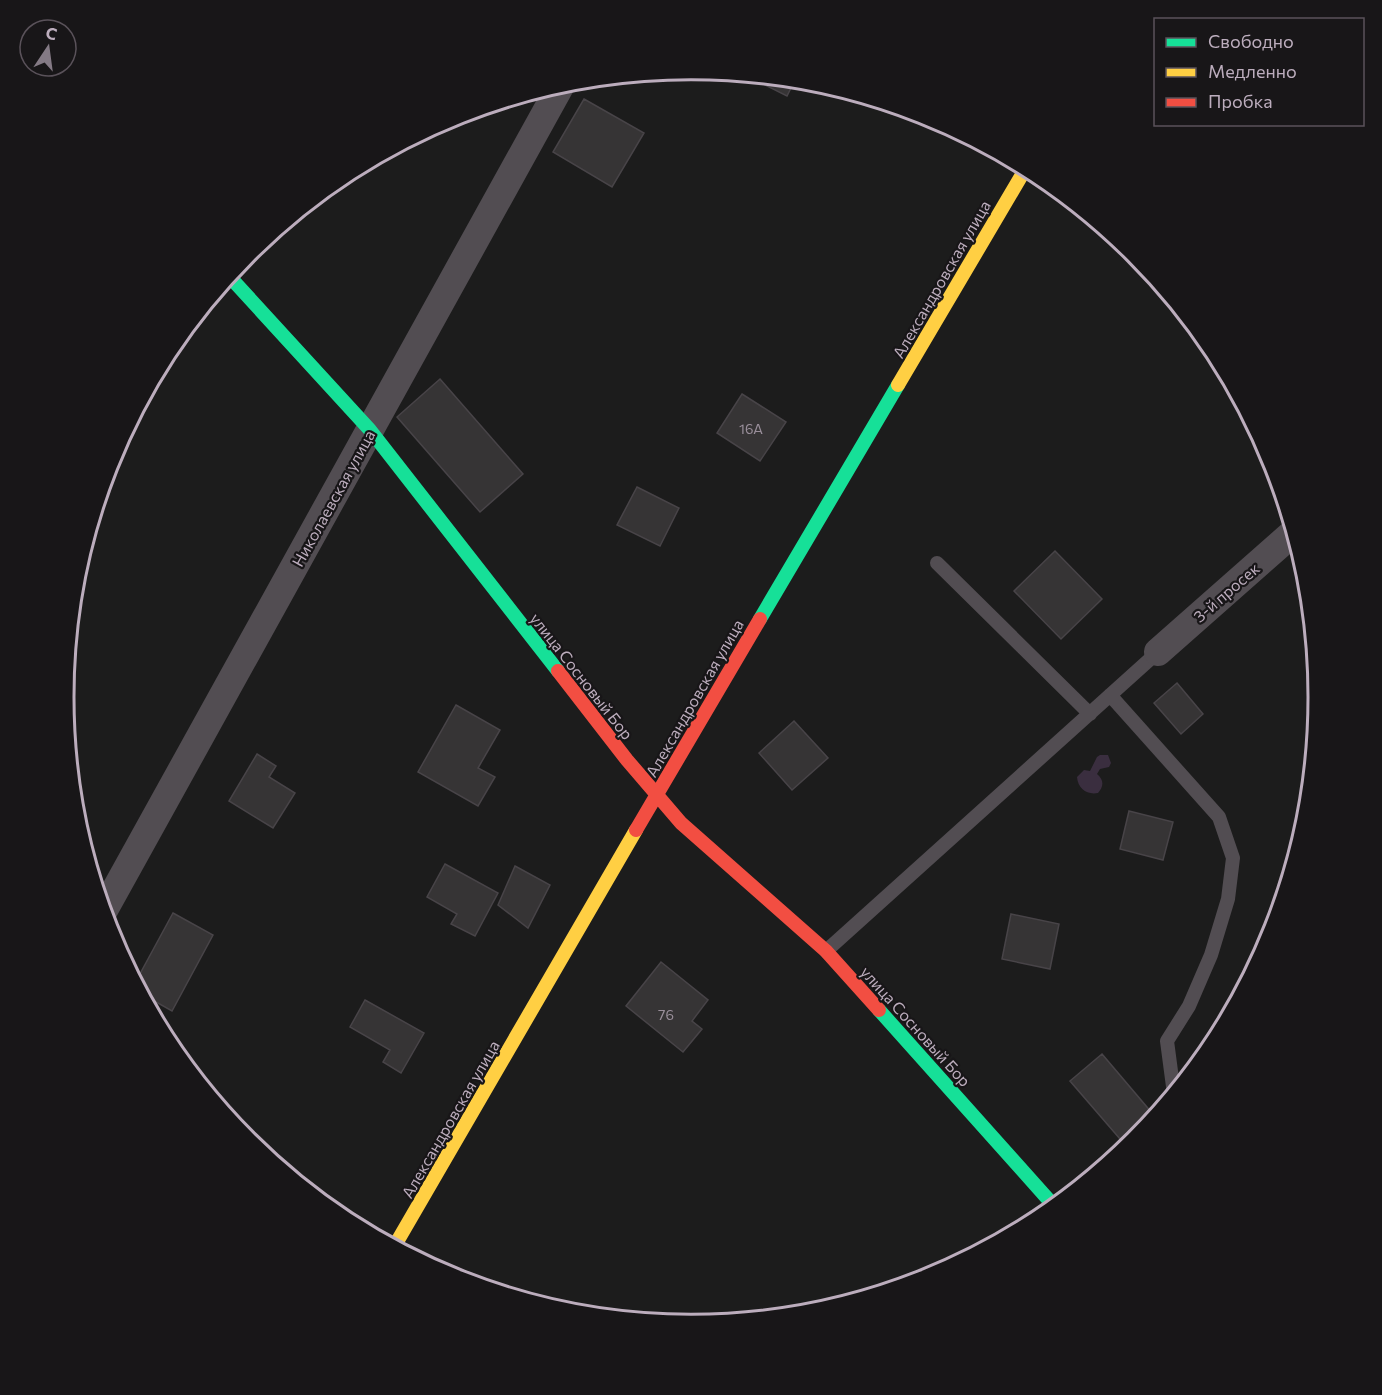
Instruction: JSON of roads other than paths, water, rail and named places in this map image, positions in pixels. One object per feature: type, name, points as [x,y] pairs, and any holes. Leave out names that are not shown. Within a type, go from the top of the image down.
[{"type":"street","name":"Николаевская улица","points":[[108,902],[555,96]]},
{"type":"street","name":"Александровская улица","points":[[398,1240],[656,795],[1021,176]]},
{"type":"street","name":"улица Сосновый Бор","points":[[234,282],[370,430],[656,795],[681,823],[826,951],[1049,1200]]},
{"type":"street","name":"3-й просек","points":[[1158,652],[1287,538]]},
{"type":"lane","points":[[938,563],[1090,714]]},
{"type":"lane","points":[[826,951],[1158,652]]},
{"type":"lane","points":[[1110,695],[1219,817],[1233,858],[1228,899],[1211,955],[1189,1006],[1167,1041],[1173,1083]]}]
